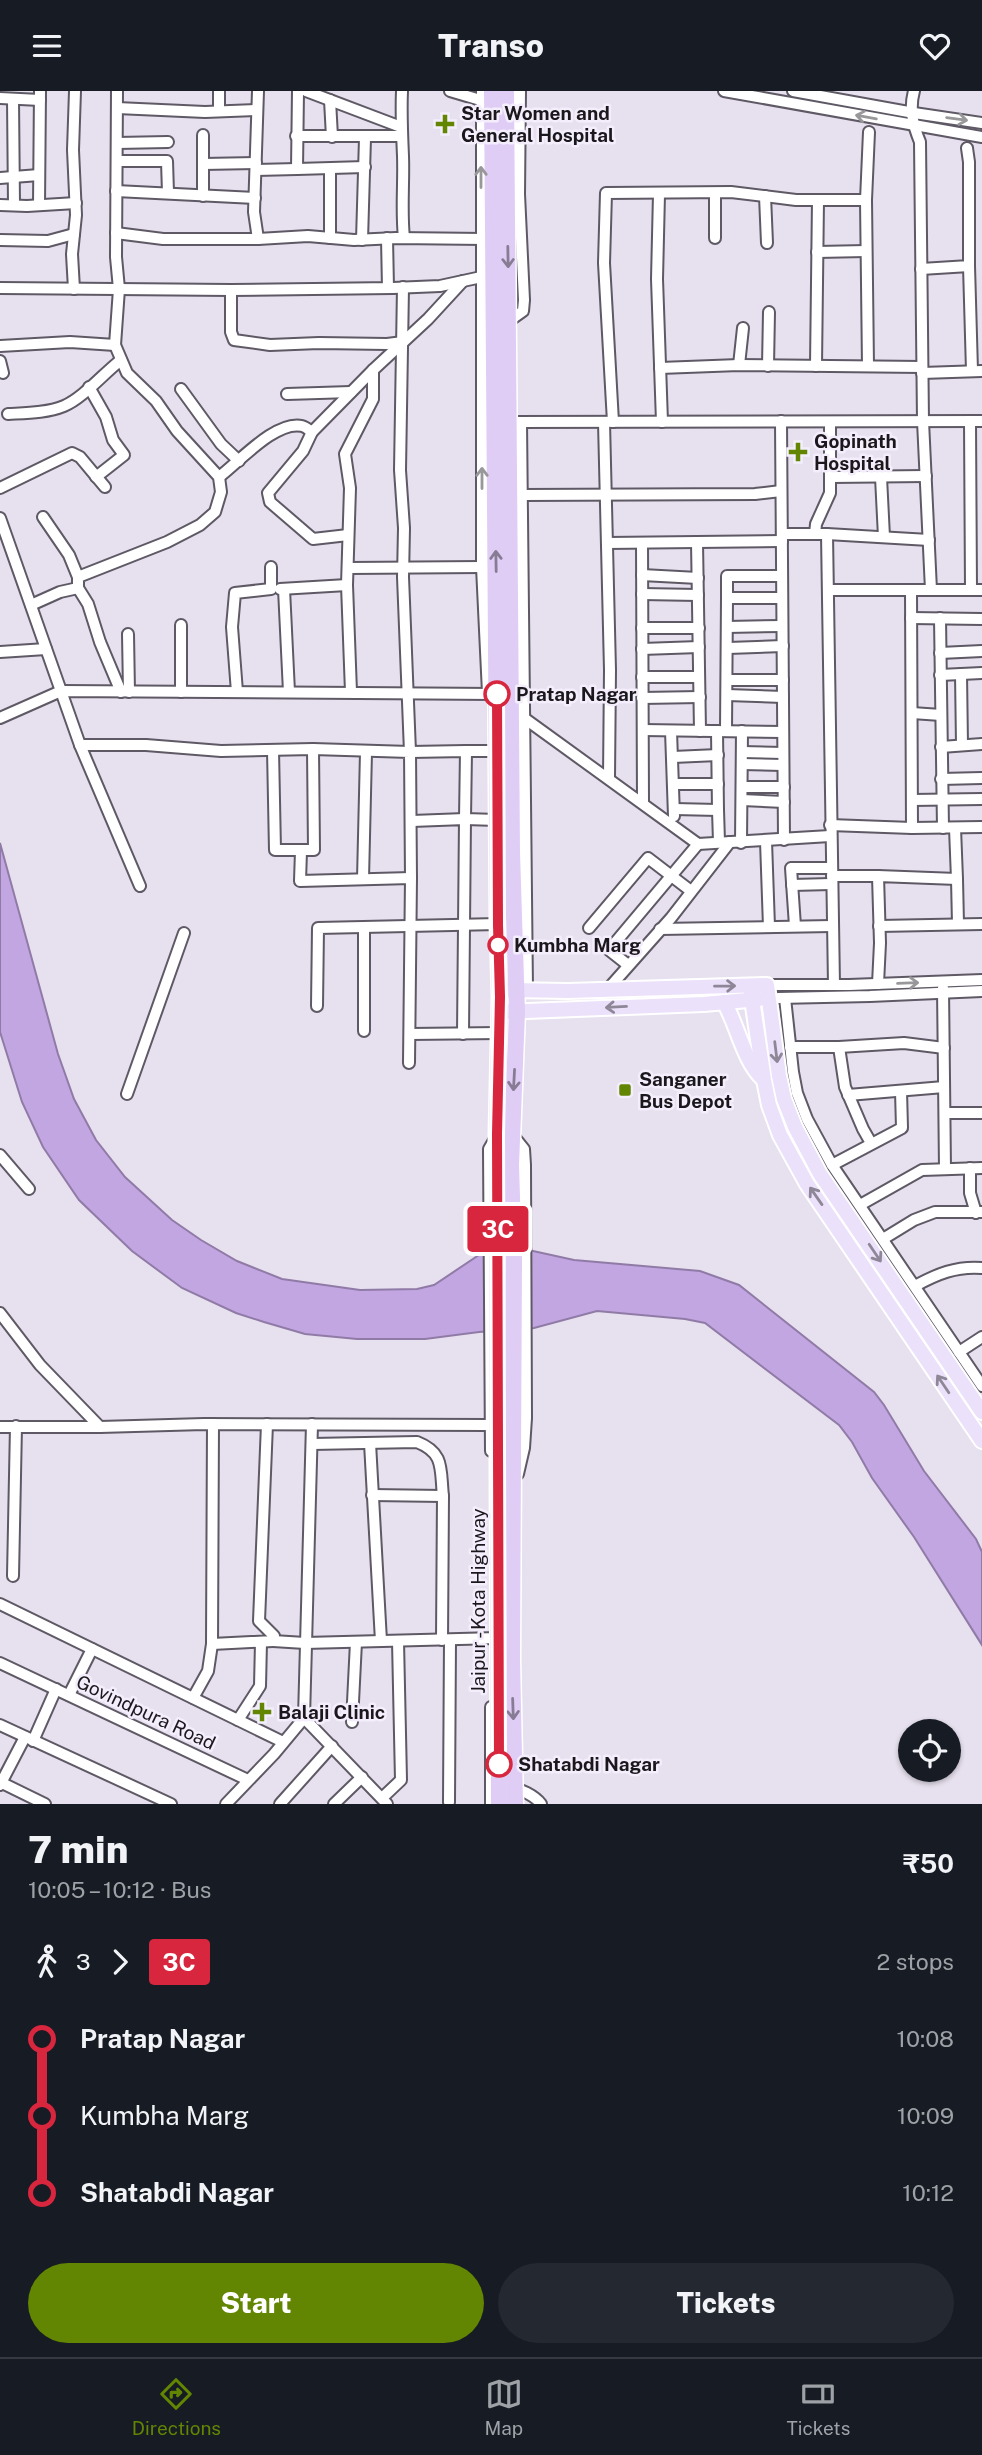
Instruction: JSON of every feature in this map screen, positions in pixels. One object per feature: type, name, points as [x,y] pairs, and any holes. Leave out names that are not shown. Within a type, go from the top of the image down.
[{"type":"highway","points":[[504,1134],[517,1012],[514,990],[512,852],[515,422],[509,321],[506,91]]},
{"type":"highway","points":[[487,97],[493,694],[512,717]]},
{"type":"highway","points":[[512,717],[494,751],[494,924],[499,968],[514,990]]},
{"type":"highway","points":[[504,1794],[512,1659],[513,1494],[507,1397],[500,1012],[514,990]]},
{"type":"highway","name":"Jaipur - Kota Highway","points":[[504,1794],[495,1638],[495,1467],[507,1397]]},
{"type":"main road","points":[[514,990],[767,991],[784,1098],[794,1127],[820,1174],[982,1412]]},
{"type":"main road","points":[[500,1012],[724,1002],[751,993]]},
{"type":"main road","points":[[751,993],[769,1105],[780,1135],[807,1184],[982,1441]]},
{"type":"main road","points":[[724,1002],[757,1074],[764,1080]]},
{"type":"street","points":[[74,289],[72,254],[76,203],[73,150],[75,91]]},
{"type":"street","points":[[31,605],[200,526],[215,512],[221,492],[219,477],[177,431],[156,401],[127,373],[115,345],[119,289],[116,233],[117,91]]},
{"type":"street","points":[[219,91],[219,111]]},
{"type":"street","points":[[258,91],[254,212],[258,239]]},
{"type":"street","points":[[297,169],[298,91]]},
{"type":"street","points":[[306,91],[401,131]]},
{"type":"street","points":[[402,91],[404,238]]},
{"type":"street","points":[[450,91],[487,97]]},
{"type":"street","points":[[509,321],[523,311],[524,300],[519,194],[520,91]]},
{"type":"street","points":[[724,91],[982,137]]},
{"type":"street","points":[[793,91],[982,123]]},
{"type":"street","points":[[914,91],[913,126],[920,142],[923,421],[931,590]]},
{"type":"street","points":[[0,98],[40,96],[38,205]]},
{"type":"street","points":[[13,99],[14,205]]},
{"type":"street","points":[[330,100],[332,137]]},
{"type":"street","points":[[117,108],[257,110]]},
{"type":"street","points":[[296,136],[365,138],[401,131]]},
{"type":"street","points":[[868,366],[866,200],[869,132]]},
{"type":"street","points":[[203,135],[203,196]]},
{"type":"street","points":[[362,240],[365,138]]},
{"type":"street","points":[[117,143],[169,140],[168,193]]},
{"type":"street","points":[[660,369],[739,365],[868,366],[977,371],[976,315],[969,281],[970,201],[967,148]]},
{"type":"street","points":[[0,150],[14,149]]},
{"type":"street","points":[[117,161],[167,161]]},
{"type":"street","points":[[203,164],[297,169],[365,167]]},
{"type":"street","points":[[330,169],[330,238]]},
{"type":"street","points":[[0,178],[39,175]]},
{"type":"street","points":[[116,191],[255,198]]},
{"type":"street","points":[[609,778],[608,422],[604,263],[606,193],[715,193],[818,200],[866,200]]},
{"type":"street","points":[[715,193],[715,238]]},
{"type":"street","points":[[659,194],[657,279],[662,422]]},
{"type":"street","points":[[765,196],[767,243]]},
{"type":"street","points":[[816,366],[818,200]]},
{"type":"street","points":[[970,201],[982,202]]},
{"type":"street","points":[[0,205],[76,203]]},
{"type":"street","points":[[116,233],[163,239],[308,236],[362,240],[487,239]]},
{"type":"street","points":[[0,240],[48,241],[74,234]]},
{"type":"street","points":[[387,238],[388,288]]},
{"type":"street","points":[[817,252],[866,251]]},
{"type":"street","points":[[921,269],[969,267]]},
{"type":"street","points":[[0,288],[388,288],[440,286],[488,276],[482,567],[493,694],[61,691],[0,718]]},
{"type":"street","points":[[348,535],[313,539],[270,502],[268,493],[303,451],[312,432],[463,281]]},
{"type":"street","points":[[969,281],[982,281]]},
{"type":"street","points":[[403,287],[400,470],[412,821],[409,1063]]},
{"type":"street","points":[[231,290],[231,332],[234,340],[270,345],[403,342]]},
{"type":"street","points":[[768,366],[769,312]]},
{"type":"street","points":[[739,365],[743,328]]},
{"type":"street","points":[[0,346],[70,342],[115,345]]},
{"type":"street","points":[[8,414],[62,407],[77,398],[121,360]]},
{"type":"street","points":[[0,361],[3,373]]},
{"type":"street","points":[[351,692],[348,585],[350,488],[345,454],[373,399],[373,370]]},
{"type":"street","points":[[89,387],[106,417],[113,440],[124,455],[96,477]]},
{"type":"street","points":[[181,389],[220,443],[239,461]]},
{"type":"street","points":[[287,394],[351,392]]},
{"type":"street","points":[[781,421],[784,840]]},
{"type":"street","points":[[830,590],[976,590],[976,421],[515,422],[522,495],[512,717],[609,778],[698,844],[784,840],[830,831],[982,827]]},
{"type":"street","points":[[815,534],[819,517],[829,499],[830,422]]},
{"type":"street","points":[[219,477],[256,445],[283,428],[302,426],[312,432]]},
{"type":"street","points":[[0,488],[72,453],[80,457],[105,487]]},
{"type":"street","points":[[831,477],[926,477]]},
{"type":"street","points":[[881,477],[884,537]]},
{"type":"street","points":[[522,495],[755,494],[781,491]]},
{"type":"street","points":[[43,517],[69,555],[100,642],[125,692]]},
{"type":"street","points":[[0,518],[80,745],[140,886]]},
{"type":"street","points":[[607,543],[698,542],[815,534],[929,540]]},
{"type":"street","points":[[827,534],[830,590],[830,831],[834,985]]},
{"type":"street","points":[[698,542],[700,731]]},
{"type":"street","points":[[642,543],[643,803]]},
{"type":"street","points":[[271,567],[271,589]]},
{"type":"street","points":[[349,568],[482,567]]},
{"type":"street","points":[[642,575],[698,578]]},
{"type":"street","points":[[730,842],[718,810],[718,755],[727,695],[727,576],[782,576]]},
{"type":"street","points":[[237,692],[232,627],[235,593],[348,585]]},
{"type":"street","points":[[284,589],[289,692]]},
{"type":"street","points":[[911,590],[912,828]]},
{"type":"street","points":[[642,594],[698,595]]},
{"type":"street","points":[[727,598],[782,598]]},
{"type":"street","points":[[911,618],[982,619]]},
{"type":"street","points":[[940,618],[943,828]]},
{"type":"street","points":[[181,625],[181,692]]},
{"type":"street","points":[[727,627],[782,626]]},
{"type":"street","points":[[642,628],[699,628]]},
{"type":"street","points":[[125,692],[128,634]]},
{"type":"street","points":[[727,648],[782,646]]},
{"type":"street","points":[[642,649],[699,647]]},
{"type":"street","points":[[0,652],[46,649]]},
{"type":"street","points":[[940,653],[982,651]]},
{"type":"street","points":[[940,675],[982,673]]},
{"type":"street","points":[[961,674],[962,745]]},
{"type":"street","points":[[642,677],[699,677]]},
{"type":"street","points":[[727,680],[783,680]]},
{"type":"street","points":[[727,695],[783,697]]},
{"type":"street","points":[[642,698],[700,697]]},
{"type":"street","points":[[912,713],[941,715]]},
{"type":"street","points":[[643,730],[783,732]]},
{"type":"street","points":[[671,731],[674,825]]},
{"type":"street","points":[[608,989],[730,842],[742,800],[742,731]]},
{"type":"street","points":[[941,747],[982,744]]},
{"type":"street","points":[[80,745],[146,745],[221,751],[494,751]]},
{"type":"street","points":[[273,750],[275,850],[301,851],[314,850],[313,749]]},
{"type":"street","points":[[463,1034],[466,751]]},
{"type":"street","points":[[363,879],[366,752]]},
{"type":"street","points":[[673,757],[718,755]]},
{"type":"street","points":[[742,758],[783,759]]},
{"type":"street","points":[[941,779],[982,778]]},
{"type":"street","points":[[674,784],[718,784]]},
{"type":"street","points":[[742,787],[784,787]]},
{"type":"street","points":[[912,800],[982,799]]},
{"type":"street","points":[[742,800],[784,801]]},
{"type":"street","points":[[674,809],[718,810]]},
{"type":"street","points":[[412,821],[494,820]]},
{"type":"street","points":[[955,828],[958,924]]},
{"type":"street","points":[[766,841],[769,927]]},
{"type":"street","points":[[628,965],[609,950],[698,844]]},
{"type":"street","points":[[301,851],[300,881],[411,878]]},
{"type":"street","points":[[589,928],[648,857],[691,891]]},
{"type":"street","points":[[795,926],[791,868],[831,876],[957,879]]},
{"type":"street","points":[[792,885],[831,876]]},
{"type":"street","points":[[878,876],[878,984]]},
{"type":"street","points":[[317,1006],[318,928],[494,924]]},
{"type":"street","points":[[879,926],[982,924]]},
{"type":"street","points":[[660,929],[832,926]]},
{"type":"street","points":[[364,1031],[365,928]]},
{"type":"street","points":[[127,1094],[184,933]]},
{"type":"street","points":[[767,991],[785,997],[943,987],[982,980]]},
{"type":"street","points":[[767,991],[878,984],[982,991]]},
{"type":"street","points":[[943,987],[945,1169]]},
{"type":"street","points":[[785,997],[797,1093],[807,1119],[832,1165],[982,1386]]},
{"type":"street","points":[[410,1034],[500,1033]]},
{"type":"street","points":[[790,1047],[904,1043],[944,1048]]},
{"type":"street","points":[[839,1047],[845,1087],[871,1143]]},
{"type":"street","points":[[848,1095],[944,1087]]},
{"type":"street","points":[[832,1165],[902,1128],[901,1091]]},
{"type":"street","points":[[945,1113],[982,1113]]},
{"type":"street","points":[[495,1467],[489,1425],[489,1149],[504,1134],[524,1149],[526,1392],[524,1448],[513,1494]]},
{"type":"street","points":[[0,1154],[29,1189]]},
{"type":"street","points":[[860,1205],[918,1171],[976,1168],[970,1193],[979,1213],[935,1212],[914,1220],[883,1239]]},
{"type":"street","points":[[915,1286],[939,1273],[968,1267],[982,1268]]},
{"type":"street","points":[[0,1313],[40,1365],[100,1427]]},
{"type":"street","points":[[959,1352],[982,1337]]},
{"type":"street","points":[[0,1427],[213,1424],[489,1425]]},
{"type":"street","points":[[193,1698],[208,1671],[212,1644],[213,1424]]},
{"type":"street","points":[[267,1424],[259,1621],[274,1636],[273,1641]]},
{"type":"street","points":[[226,1804],[304,1718],[312,1424]]},
{"type":"street","points":[[13,1576],[16,1426]]},
{"type":"street","points":[[312,1444],[417,1442],[432,1448],[437,1455],[443,1496],[449,1802]]},
{"type":"street","points":[[370,1443],[380,1641]]},
{"type":"street","points":[[372,1495],[443,1496]]},
{"type":"street","points":[[0,1604],[283,1742]]},
{"type":"street","points":[[212,1644],[495,1638]]},
{"type":"street","points":[[304,1718],[384,1801],[401,1780],[398,1641]]},
{"type":"street","points":[[238,1720],[260,1686],[261,1642]]},
{"type":"street","points":[[352,1722],[356,1642]]},
{"type":"street","points":[[69,1695],[92,1649]]},
{"type":"street","name":"Govindpura Road","points":[[0,1663],[248,1780]]},
{"type":"street","points":[[45,1804],[0,1783],[29,1739],[55,1689]]},
{"type":"street","points":[[0,1725],[171,1804]]},
{"type":"street","points":[[280,1804],[332,1746]]},
{"type":"street","points":[[334,1804],[362,1777]]},
{"type":"street","points":[[491,1804],[504,1794],[537,1799],[541,1804]]},
{"type":"shaded area","points":[[0,843],[58,1054],[74,1099],[96,1140],[125,1177],[172,1220],[237,1261],[282,1279],[360,1290],[417,1289],[434,1285],[479,1255],[524,1249],[574,1260],[700,1271],[739,1285],[874,1392],[924,1471],[976,1539],[982,1552],[982,1645],[839,1425],[705,1323],[597,1311],[534,1328],[425,1339],[357,1339],[305,1334],[236,1313],[182,1288],[132,1251],[79,1200],[43,1147],[22,1102],[0,1032]]},
{"type":"bus line","name":"3C","points":[[497,694],[500,997],[497,1134],[499,1764]]},
{"type":"place","name":"Star Women and General Hospital","points":[[445,124]]},
{"type":"place","name":"Gopinath Hospital","points":[[798,452]]},
{"type":"place","name":"Pratap Nagar","points":[[497,694]]},
{"type":"place","name":"Kumbha Marg","points":[[498,945]]},
{"type":"place","name":"Sanganer Bus Depot","points":[[625,1090]]},
{"type":"place","name":"Balaji Clinic","points":[[262,1712]]},
{"type":"place","name":"Shatabdi Nagar","points":[[499,1764]]}]
